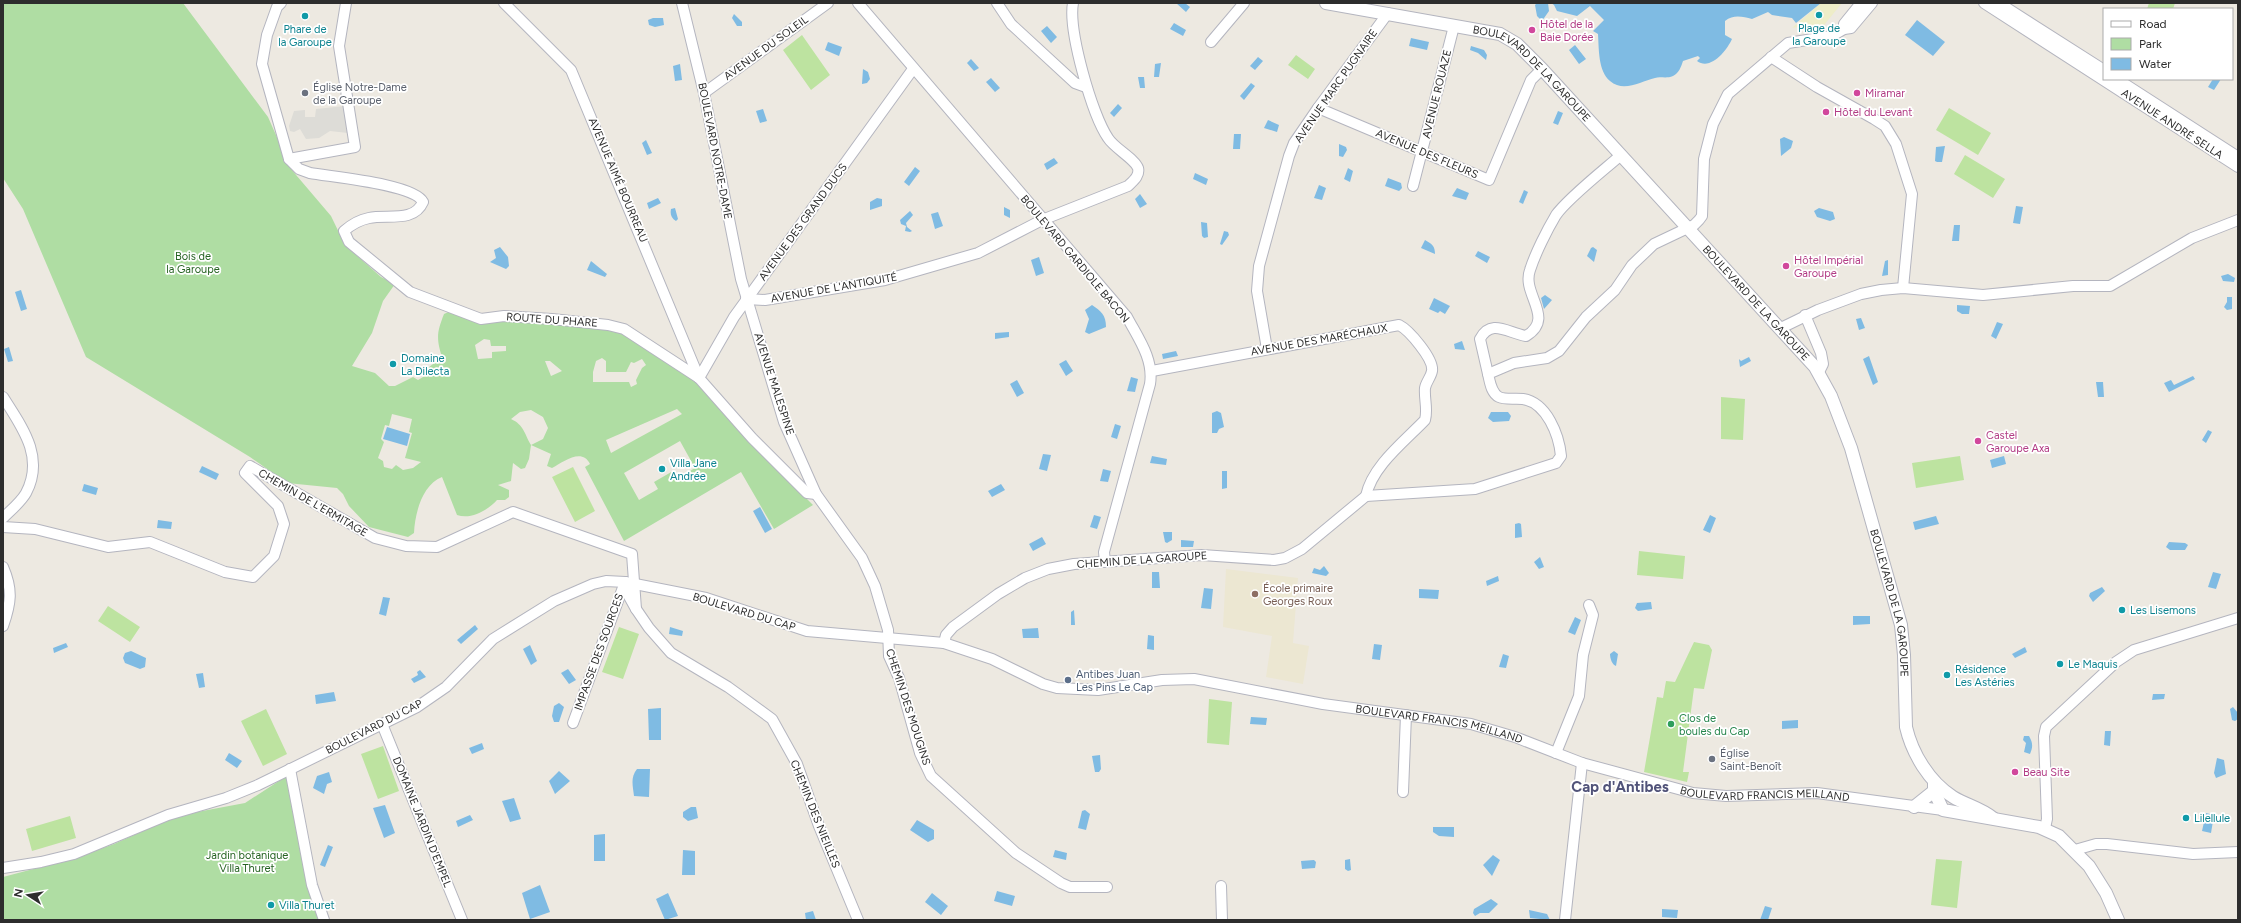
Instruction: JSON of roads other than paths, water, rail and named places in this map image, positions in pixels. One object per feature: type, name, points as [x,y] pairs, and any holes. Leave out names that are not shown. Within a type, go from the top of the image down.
[{"type":"street","points":[[276,4],[267,35],[262,64],[289,159],[355,147],[339,46],[346,3]]},
{"type":"street","name":"AVENUE AIMÉ BOURREAU","points":[[504,3],[571,70],[699,378]]},
{"type":"street","name":"BOULEVARD NOTRE-DAME","points":[[682,3],[704,93],[746,299]]},
{"type":"street","name":"AVENUE DU SOLEIL","points":[[704,93],[828,3]]},
{"type":"street","name":"BOULEVARD GARDIOLE BACON","points":[[858,3],[1042,220],[1127,317],[1149,360],[1152,371]]},
{"type":"street","points":[[997,3],[1011,24],[1075,83],[1086,87]]},
{"type":"street","name":"AVENUE DE L'ANTIQUITÉ","points":[[746,299],[765,300],[885,280],[978,253],[1042,220],[1128,186],[1136,178],[1139,170],[1136,163],[1121,153],[1109,140],[1100,125],[1086,87],[1073,32],[1070,15],[1073,3]]},
{"type":"street","points":[[1212,42],[1244,3]]},
{"type":"street","name":"BOULEVARD DE LA GAROUPE","points":[[1326,3],[1500,34],[1517,44],[1542,68],[1686,228],[1781,328],[1818,372],[1831,396],[1852,448],[1901,625],[1906,727],[1908,738],[1934,786],[1953,797],[1983,810],[1993,818]]},
{"type":"street","points":[[1844,29],[1844,24],[1861,3]]},
{"type":"street","points":[[1488,374],[1514,364],[1547,358],[1559,351],[1586,317],[1615,290],[1632,265],[1654,244],[1694,225],[1702,216],[1704,159],[1713,124],[1728,94],[1771,56],[1791,41],[1832,36],[1844,29],[1851,28],[1872,3]]},
{"type":"street","name":"AVENUE ANDRÉ SELLA","points":[[1984,3],[2103,80]]},
{"type":"street","points":[[1999,3],[2103,69]]},
{"type":"street","name":"AVENUE MARC PUGNAIRE","points":[[1267,349],[1258,291],[1259,266],[1289,156],[1294,143],[1318,108],[1388,13]]},
{"type":"street","name":"AVENUE ROUAZE","points":[[1413,186],[1423,153],[1454,26]]},
{"type":"street","points":[[1771,56],[1817,87],[1879,122],[1884,126],[1896,144],[1912,194],[1903,288]]},
{"type":"street","name":"AVENUE DES FLEURS","points":[[1318,108],[1489,180],[1531,80],[1542,68]]},
{"type":"street","name":"AVENUE DES GRAND DUCS","points":[[699,378],[746,299],[913,69]]},
{"type":"street","name":"AVENUE ANDRÉ SELLA","points":[[2103,80],[2238,167]]},
{"type":"street","name":"AVENUE ANDRÉ SELLA","points":[[2119,80],[2238,157]]},
{"type":"street","points":[[1366,496],[1475,488],[1556,463],[1561,456],[1560,444],[1545,412],[1525,400],[1499,397],[1493,392],[1481,349],[1480,339],[1485,330],[1492,327],[1526,336],[1535,330],[1538,323],[1538,313],[1528,282],[1529,271],[1556,215],[1621,155]]},
{"type":"street","name":"ROUTE DU PHARE","points":[[289,159],[299,169],[310,173],[400,188],[421,197],[423,202],[421,208],[414,214],[370,218],[354,223],[344,231],[349,242],[410,292],[481,319],[504,316],[552,319],[608,325],[624,329],[699,378],[752,438],[807,493],[816,494]]},
{"type":"street","points":[[1781,328],[1805,315],[1861,294],[1881,290],[1903,288],[1982,294],[2073,286],[2110,286],[2192,238],[2238,220]]},
{"type":"street","name":"AVENUE MALESPINE","points":[[746,299],[784,422],[816,494],[862,558],[875,586],[888,630],[888,638]]},
{"type":"street","points":[[1805,315],[1823,364],[1818,372]]},
{"type":"street","name":"AVENUE DES MARÉCHAUX","points":[[1152,371],[1399,325],[1406,328],[1432,362],[1432,372],[1425,386],[1427,412],[1425,420],[1384,464],[1368,484],[1366,496]]},
{"type":"street","points":[[1105,562],[1104,552],[1150,384],[1152,371]]},
{"type":"street","points":[[3,397],[29,438],[34,465],[26,494],[3,518]]},
{"type":"street","name":"CHEMIN DE L'ERMITAGE","points":[[3,527],[35,529],[108,547],[150,542],[226,572],[254,577],[274,556],[284,524],[278,506],[245,473],[250,466],[375,538],[406,546],[437,547],[513,512],[632,554],[630,583]]},
{"type":"street","name":"CHEMIN DE LA GAROUPE","points":[[944,643],[946,635],[953,627],[1025,578],[1048,569],[1074,564],[1202,555],[1261,560],[1284,558],[1302,549],[1366,496]]},
{"type":"street","points":[[3,567],[10,584],[10,598],[3,626]]},
{"type":"street","name":"BOULEVARD DU CAP","points":[[3,868],[41,862],[74,854],[109,841],[168,815],[226,798],[290,769],[417,707],[446,687],[493,639],[554,601],[598,582],[630,583],[706,598],[806,631],[888,638]]},
{"type":"street","name":"CHEMIN DES NIEILLES","points":[[630,583],[626,591],[649,628],[671,653],[728,687],[772,719],[797,764],[819,826],[858,920]]},
{"type":"street","name":"IMPASSE DES SOURCES","points":[[573,723],[630,583]]},
{"type":"street","points":[[1556,753],[1579,696],[1583,655],[1593,615],[1589,605]]},
{"type":"street","points":[[2118,920],[2106,893],[2089,866],[2075,850],[2059,836],[2045,828],[2047,820],[2044,736],[2046,726],[2116,662],[2134,650],[2238,618]]},
{"type":"street","name":"BOULEVARD FRANCIS MEILLAND","points":[[888,638],[944,643],[992,659],[1043,684],[1057,688],[1098,690],[1162,680],[1194,679],[1323,704],[1471,724],[1514,737],[1582,763],[1676,789],[1702,794],[1726,796],[1817,793],[1914,808],[1993,818],[2045,828]]},
{"type":"street","name":"CHEMIN DES MOUGINS","points":[[888,638],[889,656],[899,678],[920,753],[930,776],[1016,853],[1061,883],[1070,887],[1107,887]]},
{"type":"street","points":[[1403,792],[1406,715]]},
{"type":"street","name":"DOMAINE JARDIN D'EMPEL","points":[[382,724],[462,920]]},
{"type":"street","points":[[1565,920],[1582,763]]},
{"type":"street","points":[[290,769],[312,885],[324,920]]},
{"type":"street","points":[[1914,808],[1934,786],[1947,811]]},
{"type":"street","points":[[1947,811],[1953,797]]},
{"type":"street","points":[[2075,850],[2096,844],[2107,844],[2193,854],[2238,852]]},
{"type":"street","points":[[1221,886],[1222,920]]},
{"type":"water","points":[[1176,3],[1185,3],[1190,7],[1186,12]]},
{"type":"water","points":[[1537,3],[1548,3],[1549,11],[1542,21],[1537,16],[1535,5]]},
{"type":"water","points":[[1551,3],[1821,3],[1796,23],[1792,18],[1772,15],[1768,12],[1752,19],[1745,17],[1732,17],[1725,21],[1725,35],[1732,39],[1718,58],[1708,63],[1702,63],[1697,61],[1700,58],[1698,56],[1683,61],[1681,68],[1673,76],[1657,77],[1632,85],[1621,86],[1610,81],[1606,77],[1601,66],[1598,34],[1593,31],[1604,20],[1590,6],[1577,16],[1557,11]]},
{"type":"water","points":[[734,14],[742,22],[742,26],[737,26],[732,18]]},
{"type":"water","points":[[653,18],[663,18],[664,25],[655,27],[649,25],[648,20]]},
{"type":"water","points":[[1917,20],[1945,42],[1933,56],[1905,35]]},
{"type":"water","points":[[1174,23],[1186,30],[1183,36],[1170,29]]},
{"type":"water","points":[[1047,26],[1057,37],[1051,43],[1041,31]]},
{"type":"water","points":[[1411,38],[1429,42],[1427,50],[1409,46]]},
{"type":"water","points":[[828,42],[842,47],[839,56],[825,50]]},
{"type":"water","points":[[1575,45],[1586,59],[1579,64],[1569,50]]},
{"type":"water","points":[[1471,46],[1484,50],[1487,55],[1486,60],[1478,53],[1470,50]]},
{"type":"water","points":[[1258,57],[1263,61],[1255,70],[1250,66]]},
{"type":"water","points":[[971,59],[979,68],[974,71],[967,63]]},
{"type":"water","points":[[1161,63],[1159,77],[1154,77],[1155,64]]},
{"type":"water","points":[[680,64],[682,80],[675,81],[673,66]]},
{"type":"water","points":[[863,69],[868,72],[870,79],[867,83],[862,84]]},
{"type":"water","points":[[1138,77],[1144,77],[1145,88],[1140,88]]},
{"type":"water","points":[[991,78],[1000,88],[995,92],[986,82]]},
{"type":"water","points":[[2212,80],[2220,80],[2214,90],[2208,87]]},
{"type":"water","points":[[1251,83],[1255,86],[1244,100],[1240,96]]},
{"type":"water","points":[[1118,104],[1122,108],[1114,117],[1110,113]]},
{"type":"water","points":[[763,109],[767,121],[760,123],[756,111]]},
{"type":"water","points":[[1558,111],[1563,113],[1558,125],[1553,123]]},
{"type":"water","points":[[1268,120],[1279,125],[1277,132],[1264,128]]},
{"type":"water","points":[[1234,134],[1241,134],[1240,149],[1233,149]]},
{"type":"water","points":[[1784,137],[1793,141],[1791,148],[1781,156],[1780,139]]},
{"type":"water","points":[[646,140],[652,153],[647,155],[642,143]]},
{"type":"water","points":[[1339,144],[1346,147],[1347,150],[1343,157],[1339,156]]},
{"type":"water","points":[[1945,146],[1942,162],[1935,161],[1936,147]]},
{"type":"water","points":[[1054,158],[1058,163],[1047,170],[1044,164]]},
{"type":"water","points":[[915,167],[920,171],[909,186],[904,182]]},
{"type":"water","points":[[1348,168],[1353,171],[1350,182],[1344,179]]},
{"type":"water","points":[[1195,173],[1208,179],[1206,185],[1193,179]]},
{"type":"water","points":[[1388,178],[1401,183],[1402,188],[1399,191],[1385,186]]},
{"type":"water","points":[[1319,185],[1326,188],[1322,200],[1314,198]]},
{"type":"water","points":[[1457,188],[1469,193],[1466,200],[1452,196]]},
{"type":"water","points":[[1524,190],[1528,192],[1523,204],[1519,202]]},
{"type":"water","points":[[1140,194],[1147,204],[1140,208],[1135,199]]},
{"type":"water","points":[[658,198],[661,203],[649,209],[647,203]]},
{"type":"water","points":[[877,198],[882,199],[882,206],[870,210],[870,202]]},
{"type":"water","points":[[2016,206],[2023,207],[2020,224],[2013,223]]},
{"type":"water","points":[[1004,207],[1010,210],[1010,218],[1004,215]]},
{"type":"water","points":[[675,208],[678,219],[676,221],[672,217],[671,213],[671,209]]},
{"type":"water","points":[[1819,208],[1833,212],[1835,219],[1830,221],[1817,217],[1814,211]]},
{"type":"water","points":[[910,211],[913,215],[906,223],[907,227],[912,231],[910,232],[905,231],[906,226],[901,224],[900,220]]},
{"type":"water","points":[[938,212],[943,226],[935,229],[931,214]]},
{"type":"water","points":[[1201,222],[1207,223],[1208,237],[1204,238],[1202,236]]},
{"type":"water","points":[[1954,225],[1960,225],[1959,241],[1952,241]]},
{"type":"water","points":[[1224,231],[1228,232],[1229,235],[1222,245],[1220,244]]},
{"type":"water","points":[[1425,240],[1433,246],[1435,254],[1421,248]]},
{"type":"water","points":[[500,247],[508,257],[509,266],[506,269],[490,262],[496,258],[494,250]]},
{"type":"water","points":[[1593,247],[1597,250],[1594,262],[1587,256]]},
{"type":"water","points":[[1478,251],[1490,257],[1487,263],[1475,256]]},
{"type":"water","points":[[1039,257],[1044,273],[1036,276],[1031,260]]},
{"type":"water","points":[[1888,260],[1888,275],[1882,276],[1885,261]]},
{"type":"water","points":[[591,261],[607,274],[605,277],[587,270]]},
{"type":"water","points":[[2228,274],[2235,278],[2234,282],[2223,281],[2221,276]]},
{"type":"water","points":[[21,290],[27,309],[21,311],[15,292]]},
{"type":"water","points":[[1545,295],[1552,300],[1544,309],[1541,298]]},
{"type":"water","points":[[2227,297],[2232,297],[2232,309],[2227,310],[2224,307],[2227,302]]},
{"type":"water","points":[[1434,298],[1450,306],[1445,314],[1440,311],[1438,313],[1429,309]]},
{"type":"water","points":[[1092,305],[1102,314],[1105,319],[1106,327],[1089,334],[1085,332],[1089,319],[1085,310]]},
{"type":"water","points":[[1957,305],[1970,306],[1969,314],[1962,314],[1957,311]]},
{"type":"water","points":[[1861,318],[1865,328],[1859,330],[1856,319]]},
{"type":"water","points":[[1997,322],[2003,324],[1996,339],[1991,336]]},
{"type":"water","points":[[1009,332],[1009,337],[995,339],[995,333]]},
{"type":"water","points":[[1462,341],[1465,350],[1455,349],[1454,344]]},
{"type":"water","points":[[9,347],[13,361],[8,362],[4,349]]},
{"type":"water","points":[[1176,351],[1178,356],[1163,359],[1162,354]]},
{"type":"water","points":[[1869,356],[1878,382],[1873,385],[1863,359]]},
{"type":"water","points":[[1749,357],[1751,361],[1740,367],[1739,359],[1741,361]]},
{"type":"water","points":[[1066,360],[1073,371],[1066,376],[1059,364]]},
{"type":"water","points":[[2193,376],[2195,379],[2169,392],[2164,383],[2171,380],[2174,385]]},
{"type":"water","points":[[1131,377],[1138,379],[1135,392],[1127,391]]},
{"type":"water","points":[[1017,380],[1024,393],[1017,397],[1010,384]]},
{"type":"water","points":[[2096,382],[2103,382],[2104,397],[2098,397]]},
{"type":"water","points":[[1217,411],[1221,413],[1224,427],[1219,429],[1217,433],[1212,433],[1212,413]]},
{"type":"water","points":[[1491,412],[1508,412],[1511,416],[1509,421],[1493,422],[1488,418]]},
{"type":"water","points":[[1115,424],[1121,426],[1117,439],[1111,437]]},
{"type":"water","points":[[387,427],[410,434],[407,446],[383,439]]},
{"type":"water","points":[[2208,430],[2212,432],[2206,443],[2202,440]]},
{"type":"water","points":[[1043,454],[1051,455],[1047,471],[1039,469]]},
{"type":"water","points":[[1152,456],[1167,459],[1166,465],[1150,463]]},
{"type":"water","points":[[2004,456],[2006,464],[1992,468],[1990,460]]},
{"type":"water","points":[[202,466],[219,474],[216,480],[199,472]]},
{"type":"water","points":[[1103,469],[1111,471],[1108,482],[1100,481]]},
{"type":"water","points":[[1222,471],[1227,471],[1227,488],[1222,489]]},
{"type":"water","points":[[84,484],[98,488],[96,495],[82,491]]},
{"type":"water","points":[[1001,484],[1005,490],[992,497],[988,491]]},
{"type":"water","points":[[760,507],[772,529],[765,533],[753,511]]},
{"type":"water","points":[[1094,515],[1101,517],[1097,529],[1090,527]]},
{"type":"water","points":[[1710,515],[1716,518],[1710,533],[1703,530]]},
{"type":"water","points":[[1936,516],[1939,524],[1915,530],[1913,522]]},
{"type":"water","points":[[158,520],[172,522],[171,529],[157,528]]},
{"type":"water","points":[[1515,524],[1521,524],[1522,537],[1515,538]]},
{"type":"water","points":[[1163,532],[1172,532],[1172,540],[1167,543],[1165,542]]},
{"type":"water","points":[[1042,537],[1046,544],[1033,551],[1029,544]]},
{"type":"water","points":[[1181,540],[1194,541],[1193,547],[1181,547]]},
{"type":"water","points":[[2169,542],[2185,543],[2188,545],[2185,550],[2170,550],[2166,547]]},
{"type":"water","points":[[1540,557],[1544,567],[1539,569],[1534,562]]},
{"type":"water","points":[[1324,566],[1329,573],[1326,576],[1312,573],[1314,568],[1320,570]]},
{"type":"water","points":[[1152,572],[1159,572],[1160,588],[1152,588]]},
{"type":"water","points":[[2213,572],[2221,574],[2216,589],[2208,587]]},
{"type":"water","points":[[1498,576],[1499,581],[1487,586],[1486,581]]},
{"type":"water","points":[[2102,587],[2105,591],[2093,602],[2089,596],[2090,593]]},
{"type":"water","points":[[1204,588],[1213,589],[1211,609],[1201,608]]},
{"type":"water","points":[[1419,589],[1439,590],[1438,599],[1419,598]]},
{"type":"water","points":[[383,597],[390,598],[386,616],[379,614]]},
{"type":"water","points":[[1651,602],[1652,609],[1638,611],[1635,608],[1637,603]]},
{"type":"water","points":[[1074,610],[1075,625],[1071,625],[1071,612]]},
{"type":"water","points":[[1853,616],[1870,616],[1870,624],[1853,625]]},
{"type":"water","points":[[1575,617],[1581,620],[1575,635],[1568,632]]},
{"type":"water","points":[[475,625],[478,629],[461,644],[457,640]]},
{"type":"water","points":[[670,627],[683,631],[682,636],[669,634]]},
{"type":"water","points":[[1038,628],[1039,638],[1023,638],[1022,629]]},
{"type":"water","points":[[1148,635],[1154,636],[1154,650],[1147,649]]},
{"type":"water","points":[[66,643],[68,647],[54,653],[53,648]]},
{"type":"water","points":[[1374,644],[1382,645],[1380,660],[1372,659]]},
{"type":"water","points":[[530,645],[537,661],[531,665],[523,649]]},
{"type":"water","points":[[2025,647],[2027,652],[2015,658],[2012,654]]},
{"type":"water","points":[[131,651],[146,658],[145,667],[140,669],[125,663],[123,658],[125,653]]},
{"type":"water","points":[[1614,651],[1618,654],[1616,666],[1612,663],[1610,656],[1610,654]]},
{"type":"water","points":[[1503,654],[1509,656],[1506,668],[1499,667]]},
{"type":"water","points":[[568,669],[576,680],[569,684],[561,673]]},
{"type":"water","points":[[420,670],[426,677],[414,683],[411,679],[418,675],[417,672]]},
{"type":"water","points":[[203,673],[205,687],[199,688],[196,674]]},
{"type":"water","points":[[334,692],[336,701],[316,704],[315,695]]},
{"type":"water","points":[[2153,694],[2165,694],[2164,699],[2152,700]]},
{"type":"water","points":[[559,703],[564,707],[559,722],[554,722],[552,716],[554,706]]},
{"type":"water","points":[[2233,707],[2238,713],[2238,719],[2235,721],[2232,720],[2230,709]]},
{"type":"water","points":[[661,708],[661,740],[649,740],[648,709]]},
{"type":"water","points":[[1251,717],[1267,718],[1266,725],[1250,724]]},
{"type":"water","points":[[1798,720],[1798,728],[1782,729],[1782,721]]},
{"type":"water","points":[[2105,731],[2111,731],[2110,746],[2104,745]]},
{"type":"water","points":[[2024,736],[2029,736],[2032,743],[2030,754],[2024,752],[2026,743],[2023,740]]},
{"type":"water","points":[[482,743],[484,749],[472,754],[469,748]]},
{"type":"water","points":[[229,753],[242,761],[237,768],[225,760]]},
{"type":"water","points":[[1100,755],[1101,769],[1099,772],[1095,772],[1092,756]]},
{"type":"water","points":[[2217,758],[2224,760],[2226,774],[2216,778],[2214,773]]},
{"type":"water","points":[[637,769],[650,769],[649,797],[634,796],[633,776]]},
{"type":"water","points":[[559,771],[570,781],[555,794],[549,781]]},
{"type":"water","points":[[329,772],[332,782],[327,784],[324,794],[313,788],[317,776]]},
{"type":"water","points":[[514,798],[521,819],[510,822],[502,801]]},
{"type":"water","points":[[385,805],[395,833],[384,838],[373,808]]},
{"type":"water","points":[[691,807],[696,807],[698,818],[688,821],[683,817],[683,812]]},
{"type":"water","points":[[1085,810],[1090,814],[1086,830],[1078,828],[1082,811]]},
{"type":"water","points":[[2206,813],[2214,815],[2211,833],[2202,831]]},
{"type":"water","points":[[470,815],[473,820],[458,827],[456,821]]},
{"type":"water","points":[[917,820],[934,830],[934,839],[928,842],[910,830]]},
{"type":"water","points":[[1433,827],[1454,827],[1454,837],[1439,836],[1433,832]]},
{"type":"water","points":[[605,834],[605,861],[594,861],[594,835]]},
{"type":"water","points":[[328,845],[333,847],[325,867],[320,865]]},
{"type":"water","points":[[683,850],[695,851],[695,875],[682,875]]},
{"type":"water","points":[[1055,850],[1067,853],[1066,860],[1053,857]]},
{"type":"water","points":[[1493,855],[1500,860],[1492,876],[1483,865]]},
{"type":"water","points":[[1350,859],[1351,870],[1348,871],[1345,869],[1345,860]]},
{"type":"water","points":[[1314,860],[1316,862],[1315,868],[1302,869],[1301,861]]},
{"type":"water","points":[[540,885],[550,912],[530,919],[522,893]]},
{"type":"water","points":[[997,891],[1015,896],[1012,906],[994,901]]},
{"type":"water","points":[[668,893],[678,916],[665,920],[656,899]]},
{"type":"water","points":[[932,893],[948,906],[941,915],[925,902]]},
{"type":"water","points":[[1491,899],[1498,904],[1489,913],[1480,913],[1475,916],[1473,913],[1474,909]]},
{"type":"water","points":[[1765,906],[1772,908],[1768,920],[1760,920]]},
{"type":"water","points":[[1662,909],[1678,910],[1677,918],[1662,917]]},
{"type":"water","points":[[1529,910],[1547,914],[1550,920],[1530,918]]},
{"type":"water","points":[[813,911],[816,920],[806,920],[805,913]]},
{"type":"place","name":"Plage de la Garoupe","points":[[1819,15]]},
{"type":"place","name":"Phare de la Garoupe","points":[[305,16]]},
{"type":"place","name":"Hôtel de la Baie Dorée","points":[[1532,30]]},
{"type":"place","name":"Église Notre-Dame de la Garoupe","points":[[305,93]]},
{"type":"place","name":"Miramar","points":[[1857,93]]},
{"type":"place","name":"Hôtel du Levant","points":[[1826,112]]},
{"type":"place","name":"Hôtel Impérial Garoupe","points":[[1786,266]]},
{"type":"place","name":"Domaine La Dilecta","points":[[393,364]]},
{"type":"place","name":"Castel Garoupe Axa","points":[[1978,441]]},
{"type":"place","name":"Villa Jane Andrée","points":[[662,469]]},
{"type":"place","name":"École primaire Georges Roux","points":[[1255,594]]},
{"type":"place","name":"Les Lisemons","points":[[2122,610]]},
{"type":"place","name":"Le Maquis","points":[[2060,664]]},
{"type":"place","name":"Résidence Les Astéries","points":[[1947,675]]},
{"type":"place","name":"Antibes Juan Les Pins Le Cap","points":[[1068,680]]},
{"type":"place","name":"Clos de boules du Cap","points":[[1671,724]]},
{"type":"place","name":"Église Saint-Benoît","points":[[1712,759]]},
{"type":"place","name":"Beau Site","points":[[2015,772]]},
{"type":"place","name":"Lilellule","points":[[2186,818]]},
{"type":"place","name":"Villa Thuret","points":[[271,905]]},
{"type":"district","name":"Cap d'Antibes","points":[[1620,787]]},
{"type":"park label","name":"Bois de la Garoupe","points":[[193,262]]},
{"type":"park label","name":"Jardin botanique Villa Thuret","points":[[247,861]]}]
